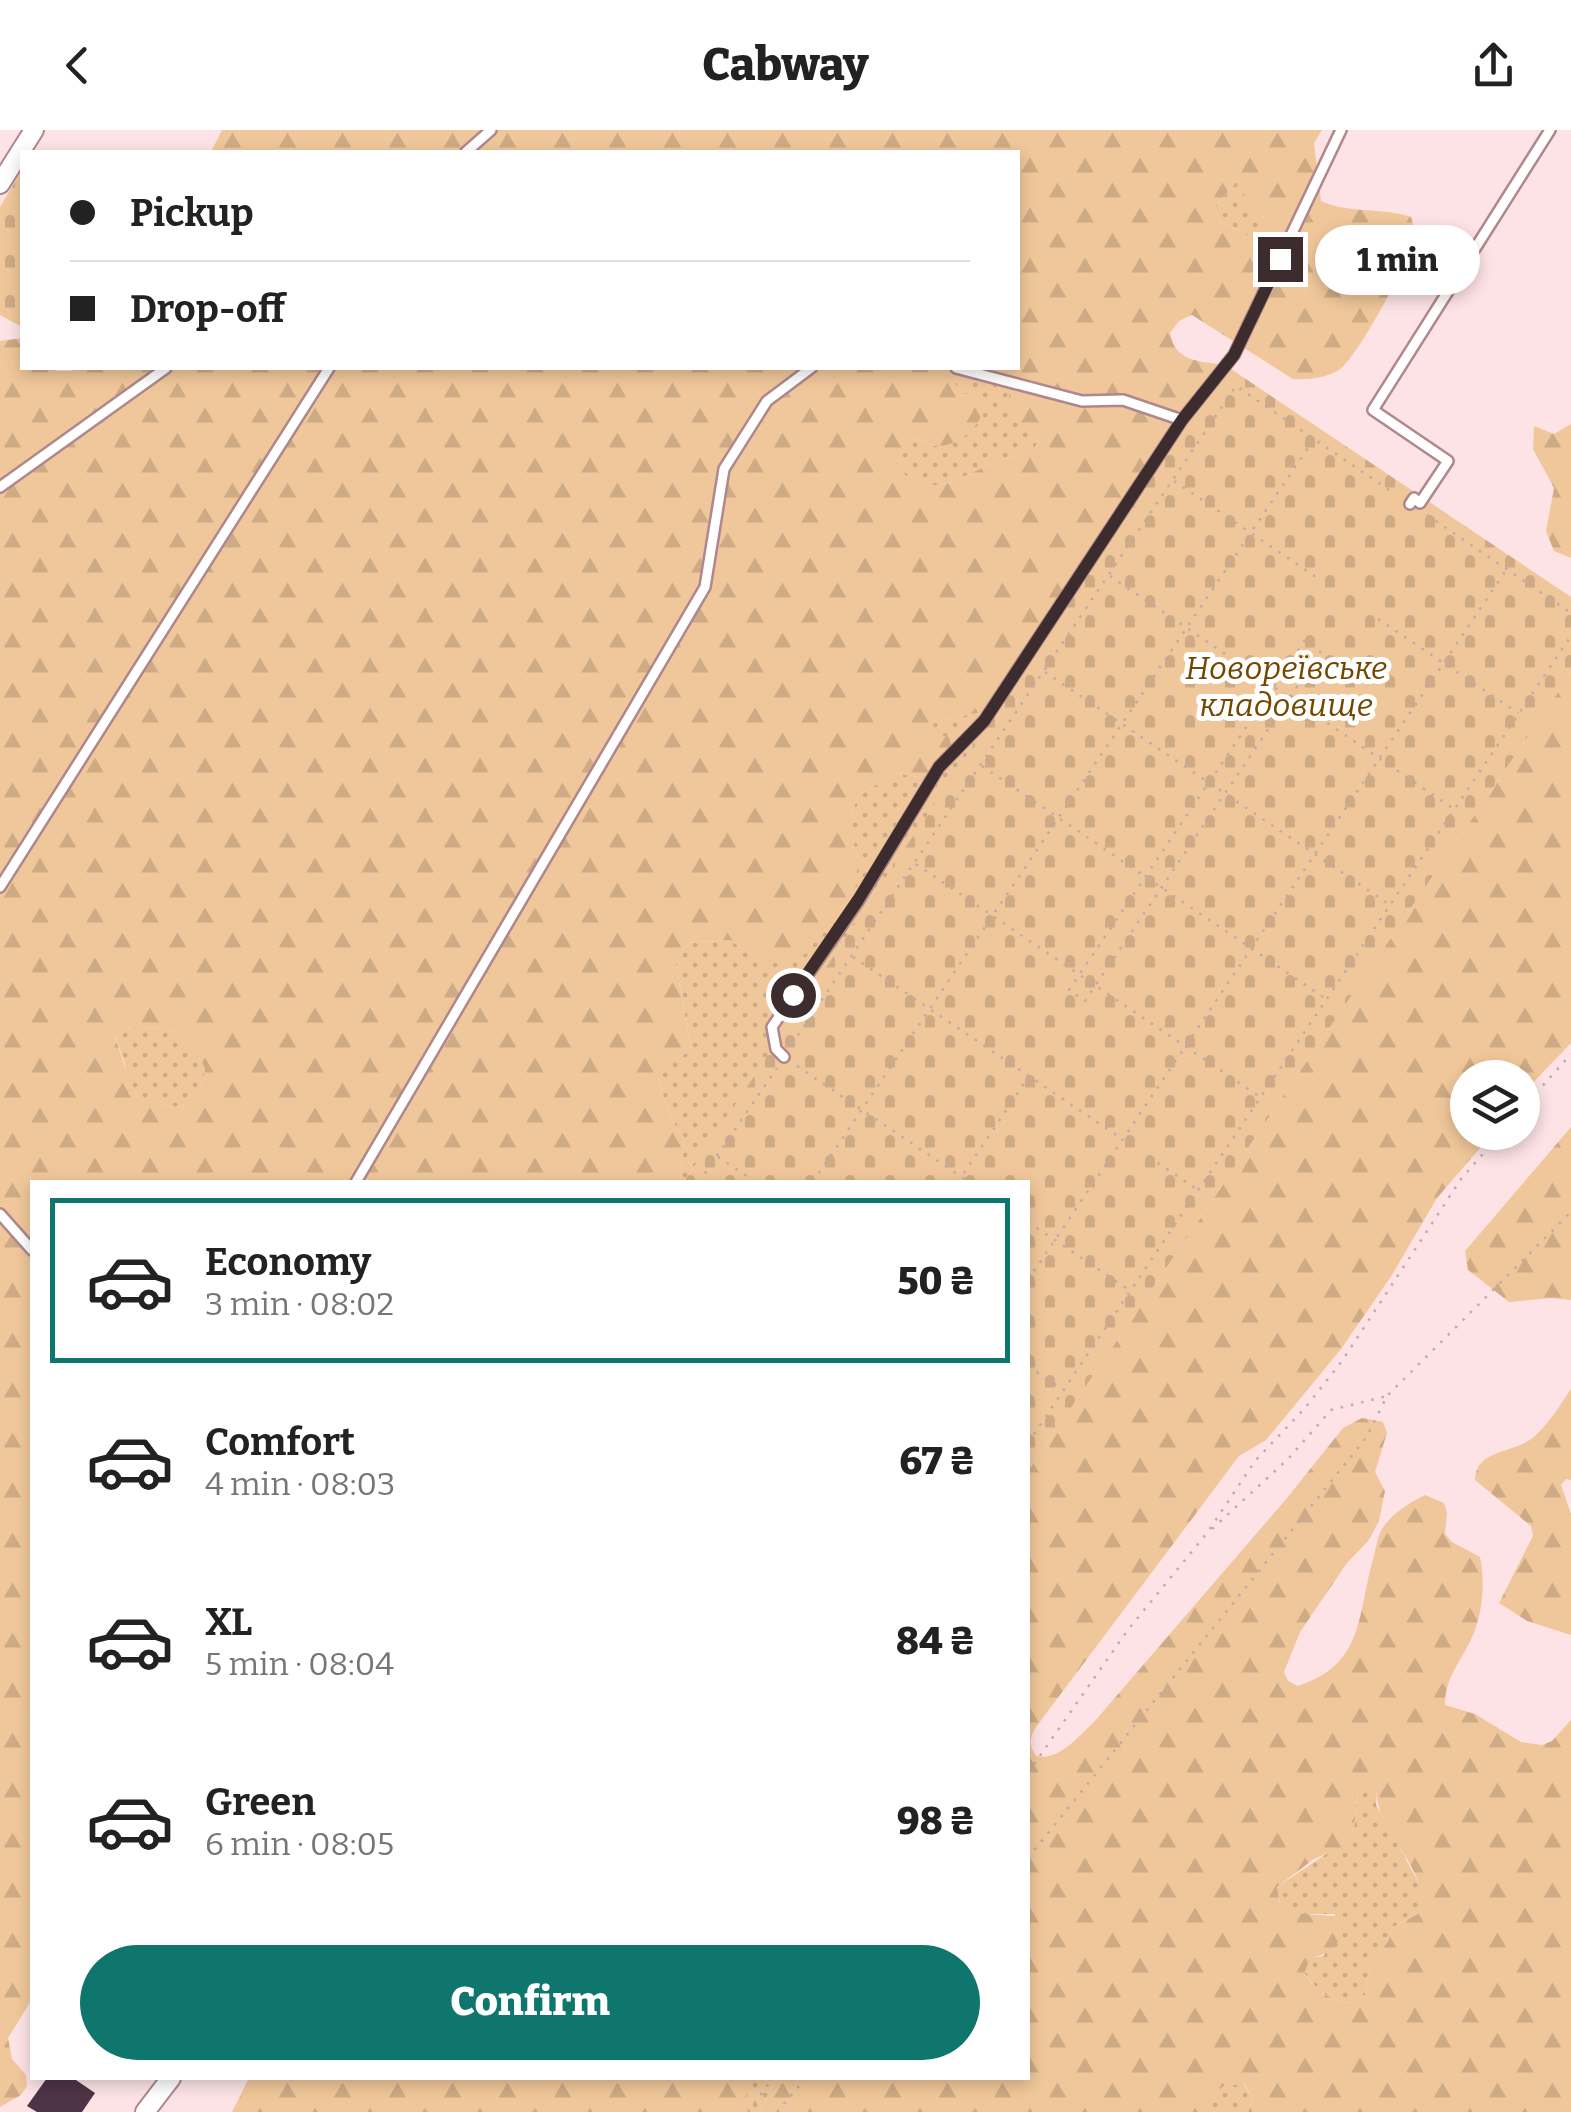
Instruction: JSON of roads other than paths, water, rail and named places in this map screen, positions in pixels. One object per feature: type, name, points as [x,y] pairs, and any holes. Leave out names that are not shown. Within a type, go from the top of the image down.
[{"type":"street","points":[[0,184],[20,152]]},
{"type":"street","points":[[145,2112],[169,2080]]},
{"type":"lane","points":[[467,150],[491,130]]},
{"type":"lane","points":[[784,1057],[776,1049],[772,1026],[858,900],[939,767],[984,721],[1182,420],[1234,355],[1341,130]]},
{"type":"lane","points":[[1410,504],[1414,498],[1420,503],[1448,461],[1373,410],[1550,130]]},
{"type":"lane","points":[[0,487],[163,370]]},
{"type":"lane","points":[[0,887],[328,370]]},
{"type":"lane","points":[[357,1180],[705,587],[724,469],[766,401],[808,370]]},
{"type":"lane","points":[[964,370],[1082,401],[1123,400],[1182,420]]},
{"type":"lane","points":[[0,1214],[30,1248]]},
{"type":"park label","name":"Новореївське кладовище","points":[[1286,686]]}]
